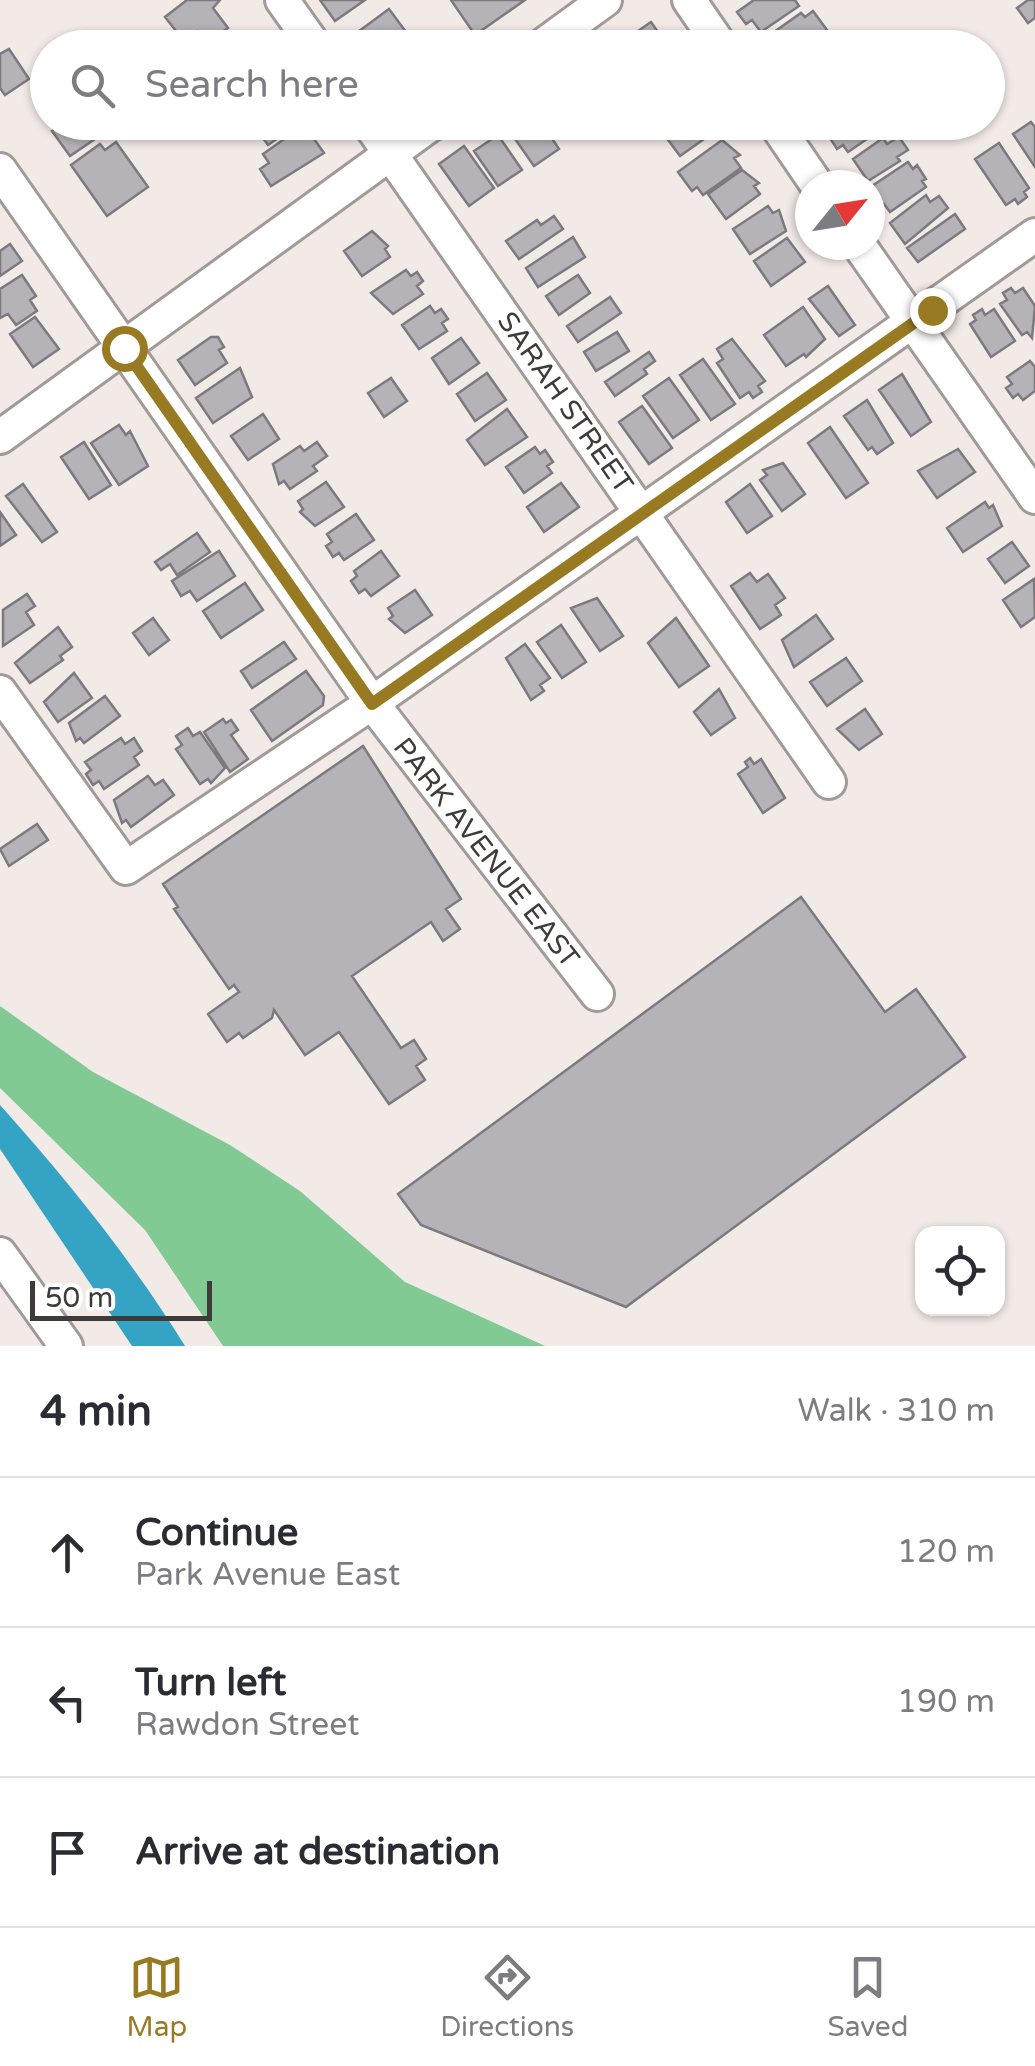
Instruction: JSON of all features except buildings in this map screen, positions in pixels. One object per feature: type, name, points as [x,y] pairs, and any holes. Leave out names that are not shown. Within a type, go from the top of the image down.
[{"type":"street","points":[[282,0],[303,30]]},
{"type":"street","points":[[563,30],[605,0]]},
{"type":"street","points":[[689,0],[710,30]]},
{"type":"street","name":"SARAH STREET","points":[[380,140],[830,782]]},
{"type":"street","points":[[0,438],[409,140]]},
{"type":"street","points":[[786,140],[807,170]]},
{"type":"street","name":"PARK AVENUE EAST","points":[[0,170],[372,704],[597,994]]},
{"type":"street","points":[[0,692],[126,868],[372,704],[1035,234]]},
{"type":"street","points":[[869,260],[1035,496]]},
{"type":"street","points":[[0,1254],[66,1346]]},
{"type":"green space","points":[[0,1006],[93,1072],[230,1145],[300,1191],[405,1282],[545,1346],[223,1346],[145,1230],[0,1088]]},
{"type":"water","points":[[0,1105],[98,1221],[185,1346],[132,1346],[0,1149]]},
{"type":"route","points":[[124,348],[372,704],[932,310]]}]
